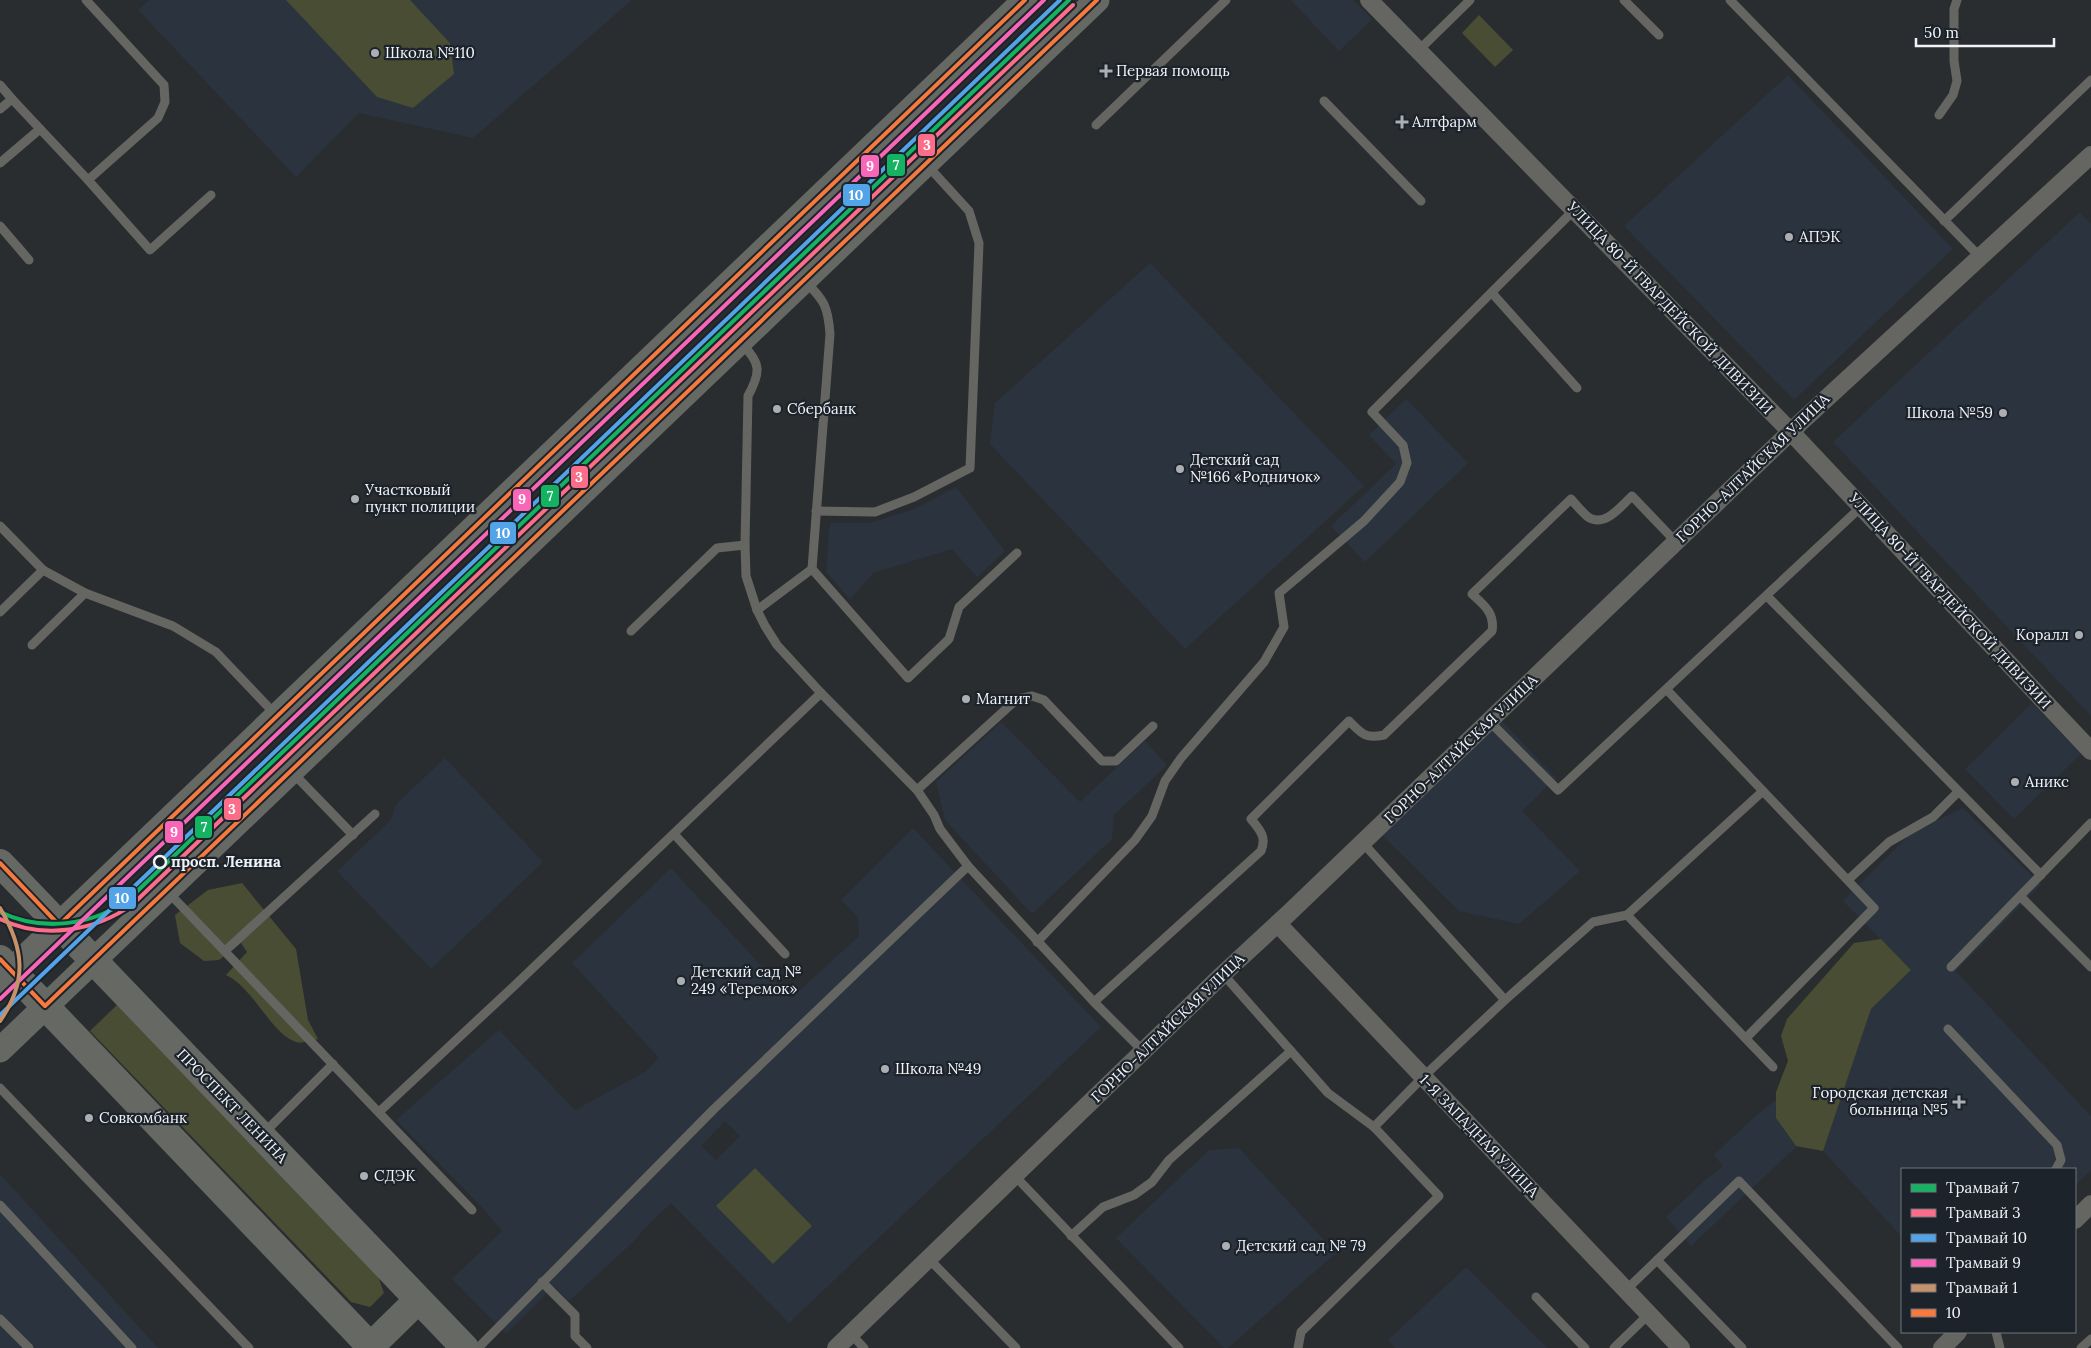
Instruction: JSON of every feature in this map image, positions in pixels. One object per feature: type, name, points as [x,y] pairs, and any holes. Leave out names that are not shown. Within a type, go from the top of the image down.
[{"type":"main road","points":[[418,1300],[372,1347],[45,1006],[4,970],[59,925],[1025,0]]},
{"type":"main road","points":[[0,1050],[1097,0]]},
{"type":"main road","name":"ПРОСПЕКТ ЛЕНИНА","points":[[0,863],[465,1348]]},
{"type":"street","name":"УЛИЦА 80-Й ГВАРДЕЙСКОЙ ДИВИЗИИ","points":[[1369,0],[1790,432],[2091,751]]},
{"type":"street","name":"ГОРНО-АЛТАЙСКАЯ УЛИЦА","points":[[836,1348],[1223,974],[1363,843],[1790,432],[2091,155]]},
{"type":"street","name":"1-Я ЗАПАДНАЯ УЛИЦА","points":[[1278,924],[1681,1348]]},
{"type":"street","points":[[2076,1219],[2091,1204]]},
{"type":"street","points":[[1942,1348],[1957,1333]]},
{"type":"lane","points":[[86,0],[164,85],[165,102],[158,118],[88,180]]},
{"type":"lane","points":[[1096,125],[1226,0]]},
{"type":"lane","points":[[1418,50],[1470,0]]},
{"type":"lane","points":[[1624,0],[1659,35]]},
{"type":"lane","points":[[1730,0],[1980,257]]},
{"type":"lane","points":[[1939,115],[1953,95],[1957,81],[1954,61],[1954,8],[1957,0]]},
{"type":"lane","points":[[1944,221],[2091,80]]},
{"type":"lane","points":[[0,85],[150,250],[211,195]]},
{"type":"lane","points":[[0,109],[12,99]]},
{"type":"lane","points":[[1324,101],[1421,202]]},
{"type":"lane","points":[[0,163],[40,129]]},
{"type":"lane","points":[[816,511],[875,512],[914,497],[970,468],[979,243],[970,211],[926,164]]},
{"type":"lane","points":[[1037,942],[1135,840],[1152,816],[1165,781],[1182,758],[1264,662],[1284,627],[1279,593],[1364,521],[1400,482],[1407,463],[1403,445],[1372,412],[1574,210]]},
{"type":"lane","points":[[0,226],[29,260]]},
{"type":"lane","points":[[804,280],[820,296],[828,313],[830,334],[812,569],[908,678],[949,638],[959,607],[1016,553]]},
{"type":"lane","points":[[1492,293],[1576,388]]},
{"type":"lane","points":[[740,342],[755,357],[757,367],[754,384],[748,396],[745,545],[746,576],[757,610],[777,645],[821,693],[917,790],[934,815],[940,829],[968,866],[1037,942],[1143,1051]]},
{"type":"lane","points":[[1094,1002],[1261,851],[1264,844],[1263,833],[1251,819],[1350,721],[1363,735],[1372,738],[1384,735],[1492,631],[1494,621],[1490,612],[1472,594],[1571,500],[1589,518],[1602,519],[1611,516],[1632,496],[1676,542]]},
{"type":"lane","points":[[1489,721],[1558,790],[1667,690],[1861,506]]},
{"type":"lane","points":[[0,526],[43,570],[85,593],[173,626],[216,652],[277,716]]},
{"type":"lane","points":[[631,631],[717,548],[745,545]]},
{"type":"lane","points":[[757,610],[812,569]]},
{"type":"lane","points":[[0,612],[43,570]]},
{"type":"lane","points":[[32,645],[85,593]]},
{"type":"lane","points":[[1767,596],[2041,875]]},
{"type":"lane","points":[[1667,690],[1874,908],[1746,1038]]},
{"type":"lane","points":[[379,1112],[821,693]]},
{"type":"lane","points":[[917,790],[1018,699],[1032,696],[1044,700],[1102,761],[1116,761],[1153,726]]},
{"type":"lane","points":[[291,772],[353,835]]},
{"type":"lane","points":[[1374,1127],[1423,1076],[1505,1000],[1594,922],[1627,915],[1763,791]]},
{"type":"lane","points":[[1848,880],[1888,842],[1933,818],[1958,792]]},
{"type":"lane","points":[[225,951],[375,814]]},
{"type":"lane","points":[[1951,967],[2091,823]]},
{"type":"lane","points":[[674,834],[785,954]]},
{"type":"lane","points":[[1363,843],[1505,1000]]},
{"type":"lane","points":[[478,1348],[714,1109],[968,866]]},
{"type":"lane","points":[[166,890],[472,1210]]},
{"type":"lane","points":[[2021,897],[2091,967]]},
{"type":"lane","points":[[1627,915],[1773,1067]]},
{"type":"lane","points":[[1223,974],[1328,1093],[1374,1127],[1439,1196],[1301,1332],[1298,1348]]},
{"type":"lane","points":[[1948,1029],[2057,1145],[2061,1160],[2057,1168]]},
{"type":"lane","points":[[1071,1236],[1103,1207],[1134,1195],[1152,1182],[1169,1160],[1291,1051]]},
{"type":"lane","points":[[261,1136],[333,1064]]},
{"type":"lane","points":[[0,1088],[249,1348]]},
{"type":"lane","points":[[1015,1176],[1179,1348]]},
{"type":"lane","points":[[1626,1290],[1739,1181],[1898,1348]]},
{"type":"lane","points":[[0,1205],[132,1348]]},
{"type":"lane","points":[[929,1259],[1016,1348]]},
{"type":"lane","points":[[1657,1260],[1742,1348]]},
{"type":"lane","points":[[542,1282],[575,1315],[575,1336],[587,1348]]},
{"type":"lane","points":[[1536,1297],[1585,1348]]},
{"type":"lane","points":[[1614,1348],[1649,1314]]},
{"type":"lane","points":[[0,1319],[29,1348]]},
{"type":"lane","points":[[1996,1333],[2000,1348]]},
{"type":"lane","points":[[851,1334],[864,1348]]},
{"type":"lane","points":[[2081,1348],[2091,1338]]},
{"type":"shaded area","name":"Школа №110","points":[[149,0],[632,0],[473,138],[359,113],[296,177],[138,10]]},
{"type":"shaded area","points":[[1291,0],[1353,0],[1372,19],[1339,51]]},
{"type":"shaded area","name":"АПЭК","points":[[1788,75],[1953,249],[1794,400],[1624,226]]},
{"type":"shaded area","points":[[2080,212],[2091,224],[2091,716],[1833,442]]},
{"type":"shaded area","name":"Детский сад №166 «Родничок»","points":[[1150,263],[1364,486],[1185,649],[990,444],[995,403]]},
{"type":"shaded area","points":[[1406,399],[1468,463],[1365,562],[1331,526],[1396,464],[1369,435]]},
{"type":"shaded area","points":[[956,487],[1005,551],[977,577],[952,549],[873,573],[850,599],[826,572],[830,523],[870,523],[912,510]]},
{"type":"shaded area","points":[[2032,703],[2081,754],[2014,819],[1965,769]]},
{"type":"shaded area","points":[[1501,720],[1556,778],[1522,811],[1580,871],[1519,924],[1459,911],[1382,835]]},
{"type":"shaded area","points":[[1001,722],[1080,802],[1145,741],[1167,765],[1114,815],[1112,839],[1032,914],[945,820],[936,782]]},
{"type":"shaded area","points":[[445,758],[543,862],[431,969],[337,871],[390,821],[397,803]]},
{"type":"shaded area","points":[[1963,808],[2041,885],[1956,971],[2091,1116],[2091,1170],[2076,1185],[2076,1168],[1901,1168],[1901,1236],[1823,1151],[1797,1146],[1691,1246],[1666,1217],[1723,1166],[1714,1155],[1753,1118],[1788,1090],[1844,1087],[1871,1009],[1911,970],[1843,901],[1912,832]]},
{"type":"shaded area","points":[[913,828],[1101,1027],[789,1323],[671,1203],[633,1242],[569,1301],[554,1286],[506,1334],[452,1279],[502,1231],[477,1202],[396,1120],[499,1030],[575,1110],[645,1072],[659,1058],[572,963],[671,868],[791,998],[859,936],[858,917],[841,900]],"holes":[[[725,1121],[740,1136],[716,1160],[701,1146]]]},
{"type":"shaded area","name":"Детский сад № 79","points":[[1239,1148],[1336,1253],[1228,1348],[1224,1348],[1116,1238],[1209,1150]]},
{"type":"shaded area","points":[[0,1174],[38,1216],[158,1348],[0,1348]]},
{"type":"shaded area","points":[[1466,1267],[1547,1348],[1395,1348],[1388,1340]]},
{"type":"green space","points":[[286,0],[410,0],[450,43],[454,74],[413,108],[377,97]]},
{"type":"green space","points":[[1479,15],[1513,50],[1495,67],[1462,33]]},
{"type":"green space","points":[[242,883],[296,949],[308,1020],[318,1039],[296,1042],[287,1037],[278,1030],[245,990],[226,975],[247,952],[241,943],[219,960],[204,961],[180,943],[175,915],[208,890]]},
{"type":"green space","points":[[1881,939],[1911,970],[1871,1009],[1823,1151],[1796,1146],[1776,1118],[1776,1092],[1788,1061],[1781,1036],[1787,1019],[1854,943]]},
{"type":"green space","points":[[118,1004],[378,1276],[384,1293],[370,1307],[351,1302],[90,1031]]},
{"type":"green space","points":[[755,1168],[812,1226],[773,1264],[716,1206]]},
{"type":"tram line","name":"9","points":[[0,999],[1044,0]]},
{"type":"tram line","name":"10","points":[[0,1015],[1060,0]]},
{"type":"tram line","name":"7","points":[[0,912],[33,922],[66,923],[99,915],[129,899],[1069,0]]},
{"type":"tram line","name":"3","points":[[0,919],[34,929],[51,931],[69,929],[103,921],[133,904],[1073,5]]},
{"type":"tram line","name":"1","points":[[0,908],[14,937],[19,964],[19,978],[15,992],[0,1021]]},
{"type":"transit line","name":"10","points":[[0,863],[59,925],[1025,0]]},
{"type":"transit line","name":"10","points":[[0,959],[45,1006],[1097,0]]},
{"type":"place","name":"Школа №110","points":[[375,53]]},
{"type":"place","name":"Первая помощь","points":[[1106,71]]},
{"type":"place","name":"Алтфарм","points":[[1402,122]]},
{"type":"place","name":"АПЭК","points":[[1789,237]]},
{"type":"place","name":"Сбербанк","points":[[777,409]]},
{"type":"place","name":"Школа №59","points":[[2003,413]]},
{"type":"place","name":"Детский сад №166 «Родничок»","points":[[1180,469]]},
{"type":"place","name":"Участковый пункт полиции","points":[[355,499]]},
{"type":"place","name":"Коралл","points":[[2079,635]]},
{"type":"place","name":"Магнит","points":[[966,699]]},
{"type":"place","name":"Аникс","points":[[2015,782]]},
{"type":"place","name":"просп. Ленина","points":[[160,862]]},
{"type":"place","name":"Детский сад № 249 «Теремок»","points":[[681,981]]},
{"type":"place","name":"Школа №49","points":[[885,1069]]},
{"type":"place","name":"Городская детская больница №5","points":[[1959,1102]]},
{"type":"place","name":"Совкомбанк","points":[[89,1118]]},
{"type":"place","name":"СДЭК","points":[[364,1176]]},
{"type":"place","name":"Детский сад № 79","points":[[1226,1246]]}]
